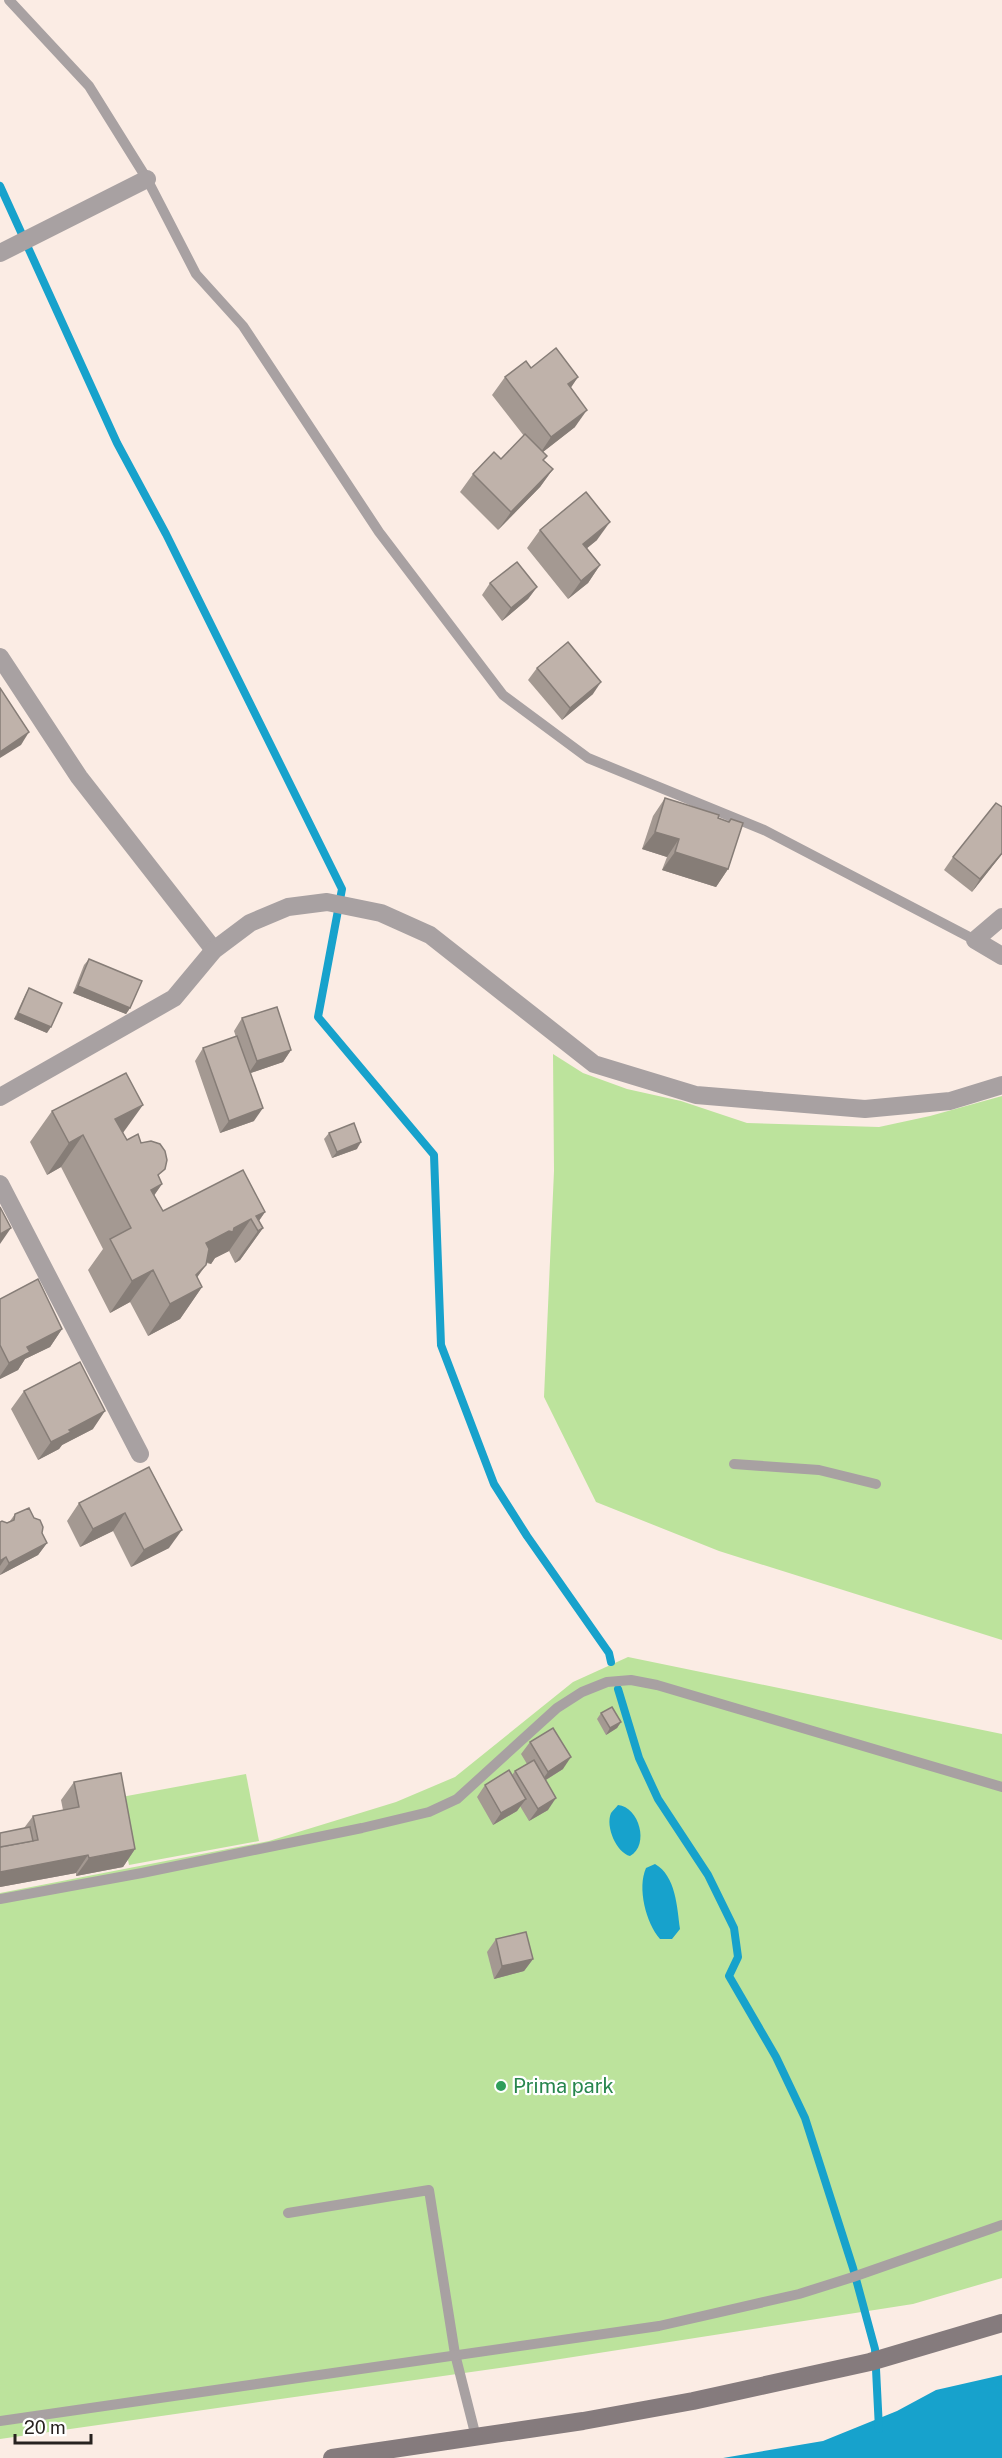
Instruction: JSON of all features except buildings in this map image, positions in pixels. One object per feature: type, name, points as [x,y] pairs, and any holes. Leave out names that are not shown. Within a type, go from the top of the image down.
[{"type":"main road","points":[[332,2458],[583,2421],[693,2401],[870,2362],[1002,2323]]},
{"type":"street","points":[[5,251],[147,180]]},
{"type":"street","points":[[0,657],[79,777],[214,950]]},
{"type":"street","points":[[0,1096],[174,998],[214,950],[250,923],[288,908],[327,902],[381,913],[430,935],[594,1064],[696,1095],[865,1109],[950,1101],[1002,1085]]},
{"type":"street","points":[[1002,916],[975,940],[1002,956]]},
{"type":"street","points":[[0,1184],[140,1454]]},
{"type":"lane","points":[[9,0],[89,86],[147,180],[196,274],[243,326],[379,532],[503,695],[588,759],[764,830],[975,940]]},
{"type":"lane","points":[[734,1464],[819,1470],[876,1484]]},
{"type":"lane","points":[[0,1899],[154,1870],[429,1812],[457,1799],[557,1708],[582,1692],[607,1682],[631,1680],[657,1685],[1002,1787]]},
{"type":"lane","points":[[288,2213],[429,2190],[455,2354],[476,2437]]},
{"type":"lane","points":[[0,2421],[659,2326],[741,2308],[853,2277],[1002,2225]]},
{"type":"green space","points":[[553,1054],[583,1073],[627,1089],[681,1101],[747,1123],[879,1127],[1002,1096],[1002,1640],[719,1551],[596,1502],[544,1397],[554,1171]]},
{"type":"green space","name":"Prima park","points":[[628,1657],[1002,1734],[1002,2278],[913,2304],[541,2362],[0,2439],[0,1893],[269,1841],[396,1802],[455,1777],[573,1682]]},
{"type":"green space","points":[[246,1774],[259,1841],[129,1865],[116,1798]]},
{"type":"water","points":[[618,1805],[632,1812],[639,1827],[640,1844],[630,1856],[617,1845],[611,1832],[611,1813]]},
{"type":"water","points":[[655,1864],[667,1876],[674,1893],[680,1929],[672,1939],[660,1939],[644,1905],[643,1876],[646,1868]]},
{"type":"water","points":[[1002,2375],[1002,2458],[723,2458],[823,2441],[897,2411],[936,2390]]},
{"type":"waterway","points":[[0,186],[117,443],[166,534],[342,889],[318,1017],[434,1155],[441,1345],[494,1484],[527,1536],[609,1653],[611,1662]]},
{"type":"waterway","points":[[618,1689],[639,1758],[658,1799],[708,1875],[734,1928],[738,1957],[729,1976],[776,2057],[805,2118],[853,2268],[875,2349],[879,2429]]},
{"type":"place","name":"Prima park","points":[[501,2086]]}]
